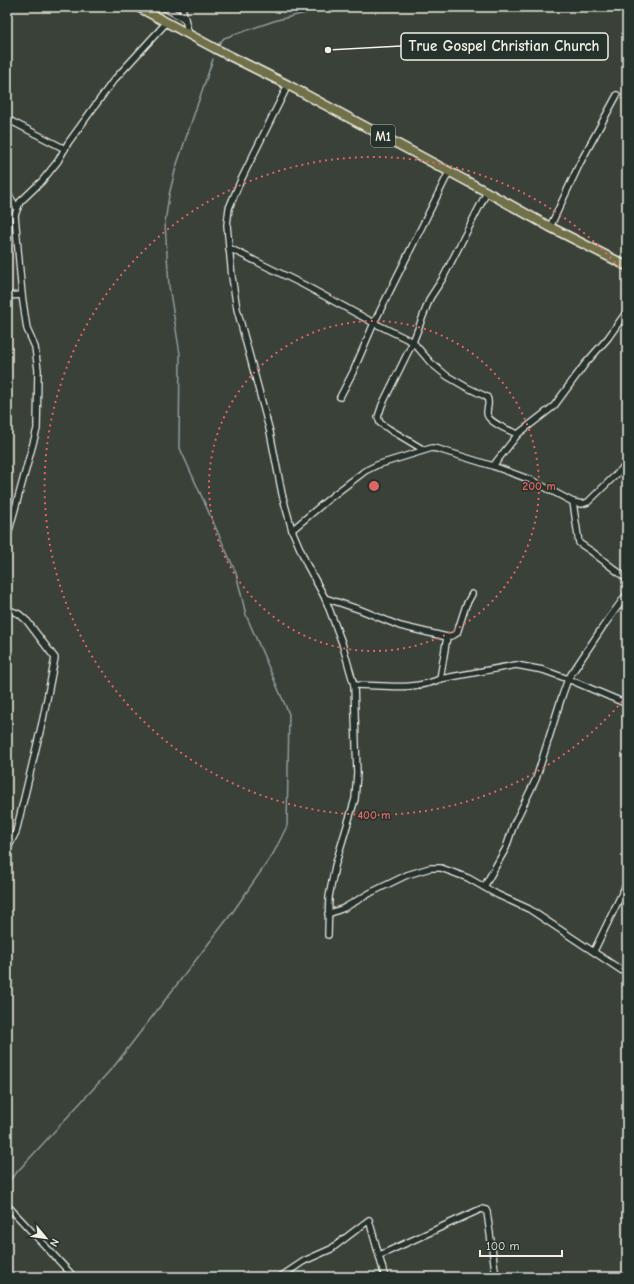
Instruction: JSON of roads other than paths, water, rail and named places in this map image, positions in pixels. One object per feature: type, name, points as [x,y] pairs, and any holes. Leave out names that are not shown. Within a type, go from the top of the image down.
[{"type":"highway","name":"M1","points":[[138,7],[216,50],[288,85],[488,192],[550,227],[627,266]]},
{"type":"street","points":[[163,7],[185,19]]},
{"type":"street","points":[[182,7],[190,35]]},
{"type":"street","points":[[7,538],[38,429],[38,370],[34,347],[27,329],[22,295],[15,215],[17,208],[20,202],[42,181],[58,161],[113,81],[167,22]]},
{"type":"street","points":[[288,85],[240,182],[229,208],[227,225],[237,309],[270,432],[282,494],[292,530],[307,565],[325,598],[342,643],[354,685],[357,773],[355,799],[335,866],[329,897],[328,936]]},
{"type":"street","points":[[550,227],[580,163],[617,95]]},
{"type":"street","points":[[7,119],[65,149]]},
{"type":"street","points":[[340,397],[353,372],[374,323],[449,172]]},
{"type":"street","points":[[7,192],[17,208]]},
{"type":"street","points":[[424,450],[384,426],[380,423],[378,417],[382,404],[413,342],[430,298],[443,278],[488,192]]},
{"type":"street","points":[[229,248],[413,342],[431,363],[447,376],[487,397],[489,400],[487,413],[488,418],[518,434]]},
{"type":"street","points":[[7,296],[22,295]]},
{"type":"street","points":[[493,466],[518,434],[554,406],[585,364],[608,338],[627,311]]},
{"type":"street","points":[[292,530],[365,471],[377,465],[432,448],[493,466],[531,480],[573,502],[582,504],[588,502],[627,464]]},
{"type":"street","points":[[573,502],[579,543],[627,579]]},
{"type":"street","points":[[325,598],[361,610],[400,626],[447,636],[457,633],[466,605],[472,594]]},
{"type":"street","points":[[484,887],[506,848],[514,824],[536,779],[568,679],[627,594]]},
{"type":"street","points":[[7,609],[19,614],[27,621],[55,658],[43,719],[16,832],[7,850]]},
{"type":"street","points":[[440,679],[447,636]]},
{"type":"street","points":[[354,685],[415,686],[432,683],[440,679],[516,665],[543,670],[627,704]]},
{"type":"street","points":[[328,914],[344,908],[372,892],[407,876],[430,868],[441,868],[451,871],[529,909],[627,974]]},
{"type":"street","points":[[594,951],[627,883]]},
{"type":"street","points":[[7,1205],[74,1277]]},
{"type":"street","points":[[380,1255],[483,1209],[487,1212],[496,1277]]},
{"type":"street","points":[[280,1277],[304,1261],[331,1249],[369,1220],[385,1277]]},
{"type":"waterway","points":[[218,45],[224,38],[277,20],[330,7]]},
{"type":"waterway","points":[[7,1183],[115,1065],[232,913],[273,854],[287,826],[289,714],[246,615],[236,573],[179,446],[180,354],[169,286],[165,223],[169,195],[176,167],[213,59]]},
{"type":"place","name":"True Gospel Christian Church","points":[[328,50]]}]
